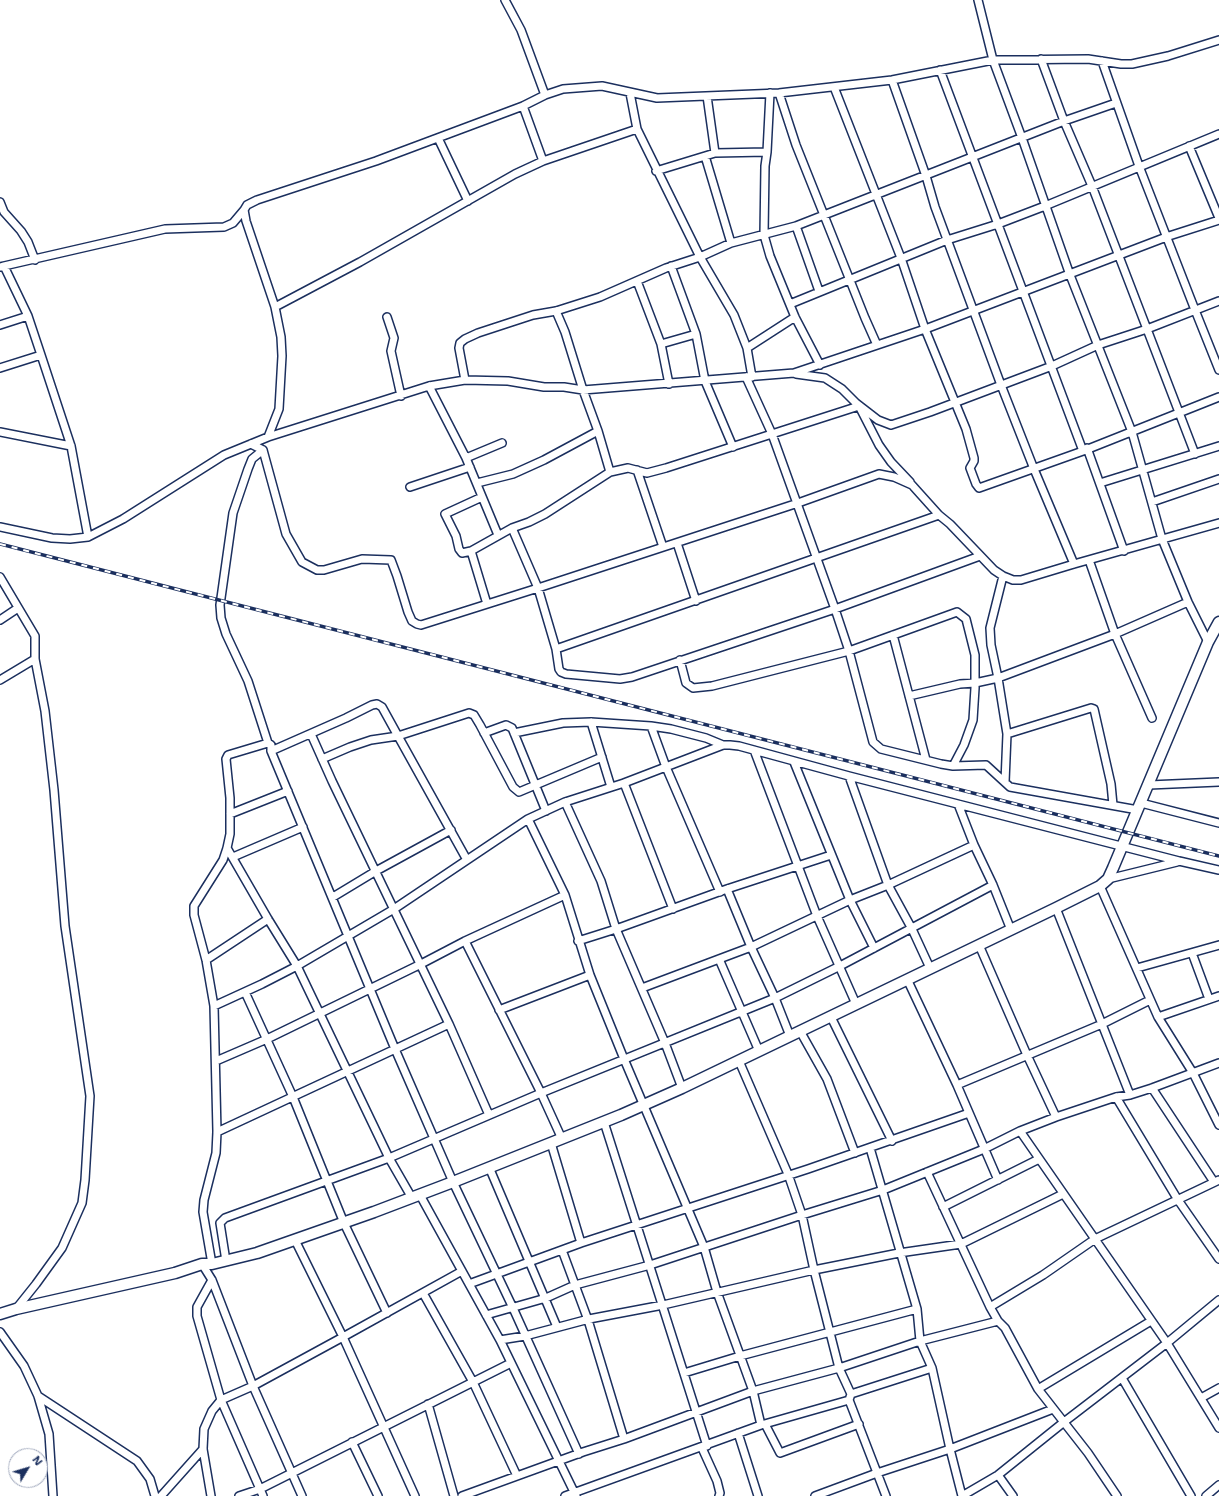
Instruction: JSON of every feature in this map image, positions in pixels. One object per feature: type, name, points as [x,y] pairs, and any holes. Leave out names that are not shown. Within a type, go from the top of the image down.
[{"type":"main road","points":[[1,1315],[16,1309],[257,1253],[344,1223],[453,1182],[604,1122],[682,1088],[1011,930],[1104,882],[1123,846],[1208,642],[1219,622]]},
{"type":"street","points":[[505,0],[521,30],[545,95]]},
{"type":"street","points":[[978,0],[992,60],[1022,138],[1070,275],[1132,432],[1162,538],[1188,602],[1208,642]]},
{"type":"street","points":[[88,537],[71,446],[28,316],[2,267],[165,229],[224,227],[233,223],[247,205],[257,200],[376,161],[523,106],[545,95],[563,89],[602,86],[657,98],[770,94],[892,80],[992,60],[1088,59],[1121,64],[1132,64],[1168,56],[1219,40]]},
{"type":"street","points":[[1041,59],[1064,121],[1092,186],[1195,454]]},
{"type":"street","points":[[1102,61],[1139,166],[1194,310],[1219,370]]},
{"type":"street","points":[[940,70],[1023,292],[1100,483],[1124,551]]},
{"type":"street","points":[[892,80],[926,176],[935,207],[1001,385],[1074,564]]},
{"type":"street","points":[[834,87],[901,258],[925,329],[954,403],[966,429],[974,458],[974,462],[970,468],[979,488],[1132,432],[1219,397]]},
{"type":"street","points":[[630,93],[637,129],[656,171],[700,257],[734,315],[747,348],[749,377],[798,503],[835,609],[849,651],[873,742],[876,747],[953,766],[986,765],[1010,787],[1113,805],[1140,806],[1219,823]]},
{"type":"street","points":[[779,93],[796,145],[877,345]]},
{"type":"street","points":[[770,94],[765,166],[764,235],[770,256],[790,304],[820,365]]},
{"type":"street","points":[[707,96],[715,153]]},
{"type":"street","points":[[465,380],[459,348],[460,343],[465,339],[499,325],[533,315],[556,311],[600,297],[671,266],[700,257],[731,243],[796,226],[1116,102]]},
{"type":"street","points":[[523,106],[543,161]]},
{"type":"street","points":[[275,307],[360,262],[515,174],[543,161],[637,129]]},
{"type":"street","points":[[790,304],[947,240],[998,224],[1045,206],[1219,134]]},
{"type":"street","points":[[438,138],[468,201]]},
{"type":"street","points":[[0,527],[52,538],[70,539],[88,537],[123,519],[224,455],[268,437],[429,386],[465,380],[508,381],[544,387],[564,387],[583,390],[794,373],[820,365],[925,329],[1167,237],[1219,219],[1189,146]]},
{"type":"street","points":[[656,171],[715,153],[767,152]]},
{"type":"street","points":[[706,156],[731,243]]},
{"type":"street","points":[[0,202],[4,212],[21,231],[28,242],[35,260]]},
{"type":"street","points":[[244,210],[246,221],[275,307],[281,337],[282,356],[279,409],[268,437]]},
{"type":"street","points":[[796,226],[819,291]]},
{"type":"street","points":[[671,266],[696,334],[705,381],[733,447]]},
{"type":"street","points":[[637,281],[661,344],[669,384]]},
{"type":"street","points":[[794,373],[825,378],[842,389],[857,405],[878,420],[891,425],[930,412],[1052,366],[1098,345],[1146,329],[1219,301]]},
{"type":"street","points":[[556,311],[565,332],[610,472]]},
{"type":"street","points":[[0,325],[28,316]]},
{"type":"street","points":[[387,317],[394,338],[391,351],[400,396]]},
{"type":"street","points":[[747,348],[796,317]]},
{"type":"street","points":[[661,344],[696,334]]},
{"type":"street","points":[[0,368],[41,355]]},
{"type":"street","points":[[429,386],[466,458],[498,535]]},
{"type":"street","points":[[482,497],[445,514],[462,552],[471,551],[498,535],[529,522],[557,507],[610,472],[628,468],[647,473],[666,468],[857,405]]},
{"type":"street","points":[[857,405],[879,445],[891,462],[939,515],[950,524],[994,570],[1013,580],[1021,580],[1124,551],[1162,538],[1219,523]]},
{"type":"street","points":[[477,483],[513,474],[538,463],[598,431]]},
{"type":"street","points":[[0,432],[71,446]]},
{"type":"street","points":[[466,458],[502,443]]},
{"type":"street","points":[[251,444],[263,450],[286,534],[302,562],[317,570],[324,570],[362,559],[391,560],[412,621],[421,625],[677,543],[798,503],[879,474],[894,477],[912,484]]},
{"type":"street","points":[[1100,483],[1219,446]]},
{"type":"street","points":[[263,450],[252,459],[233,513],[220,605],[221,618],[226,634],[248,681],[268,743],[271,745],[271,750],[395,1049],[453,1182],[513,1308],[579,1454]]},
{"type":"street","points":[[410,487],[470,468]]},
{"type":"street","points":[[637,470],[663,547]]},
{"type":"street","points":[[1152,502],[1219,479]]},
{"type":"street","points":[[556,649],[817,559],[939,515]]},
{"type":"street","points":[[512,528],[538,588],[556,649],[559,669],[561,672],[566,674],[620,679],[632,677],[835,609],[980,556]]},
{"type":"street","points":[[677,543],[696,601]]},
{"type":"street","points":[[471,551],[487,604]]},
{"type":"street","points":[[1089,560],[1115,634],[1152,718]]},
{"type":"street","points":[[1003,576],[990,628],[991,645],[1007,734],[1005,782]]},
{"type":"street","points":[[0,577],[35,636],[35,659],[45,711],[54,790],[65,926],[90,1096],[85,1180],[82,1203],[62,1248],[16,1309]]},
{"type":"street","points":[[909,696],[960,684],[975,683],[998,678],[1115,634],[1188,602]]},
{"type":"street","points":[[0,620],[18,608]]},
{"type":"street","points":[[680,660],[686,683],[693,688],[720,684],[849,651],[957,612],[966,619],[975,655],[975,683],[972,720],[964,745],[953,766]]},
{"type":"street","points":[[893,635],[926,760]]},
{"type":"street","points":[[0,680],[35,659]]},
{"type":"street","points":[[271,750],[311,734],[377,704],[382,707],[468,860]]},
{"type":"street","points":[[1007,734],[1091,708],[1094,709],[1111,784],[1113,805]]},
{"type":"street","points":[[322,759],[371,740],[398,736],[469,713],[474,716],[513,787],[519,792],[602,757]]},
{"type":"street","points":[[591,722],[611,787]]},
{"type":"street","points":[[514,732],[564,723],[591,722],[651,726],[670,729],[706,738],[723,745]]},
{"type":"street","points":[[484,732],[506,725],[512,728],[546,811]]},
{"type":"street","points":[[651,726],[666,767],[720,892]]},
{"type":"street","points":[[311,734],[421,964],[489,1115]]},
{"type":"street","points":[[268,743],[228,755],[226,759],[230,814],[228,848],[223,860],[194,906],[195,920],[206,960],[214,1006],[216,1061],[216,1153],[204,1200],[204,1212],[207,1264],[212,1280],[253,1386],[302,1496]]},
{"type":"street","points":[[214,1006],[297,966],[394,909],[528,820],[566,802],[624,783],[723,745],[754,750],[794,762],[1219,870]]},
{"type":"street","points":[[754,750],[818,916],[856,1004]]},
{"type":"street","points":[[794,762],[850,900],[874,948]]},
{"type":"street","points":[[849,776],[888,885],[912,929],[930,968]]},
{"type":"street","points":[[1148,785],[1219,782]]},
{"type":"street","points":[[624,783],[673,908]]},
{"type":"street","points":[[230,814],[288,791]]},
{"type":"street","points":[[566,802],[601,881],[616,929],[665,1043],[682,1088]]},
{"type":"street","points":[[958,804],[974,845],[994,886],[1011,930]]},
{"type":"street","points":[[528,820],[565,895],[590,975],[704,1248],[717,1292],[753,1391],[763,1425],[780,1453],[859,1424]]},
{"type":"street","points":[[233,858],[303,828]]},
{"type":"street","points":[[333,898],[451,830]]},
{"type":"street","points":[[642,988],[751,947],[850,900],[888,885],[974,845]]},
{"type":"street","points":[[228,848],[268,919],[297,966],[389,1158],[416,1196],[462,1271],[500,1340],[575,1494]]},
{"type":"street","points":[[578,940],[616,929],[727,889],[831,855]]},
{"type":"street","points":[[1179,861],[1104,882],[1137,968],[1158,1017],[1193,1073],[1219,1124]]},
{"type":"street","points":[[226,1261],[220,1223],[222,1220],[389,1158],[541,1093],[775,998],[994,886]]},
{"type":"street","points":[[727,889],[790,1036]]},
{"type":"street","points":[[216,1061],[267,1039],[465,941],[565,895]]},
{"type":"street","points":[[1056,908],[1130,1095]]},
{"type":"street","points":[[206,960],[268,919]]},
{"type":"street","points":[[465,941],[541,1093],[562,1139]]},
{"type":"street","points":[[979,945],[1056,1117]]},
{"type":"street","points":[[1137,968],[1219,945]]},
{"type":"street","points":[[1192,953],[1209,999]]},
{"type":"street","points":[[719,959],[759,1051]]},
{"type":"street","points":[[499,1010],[590,975]]},
{"type":"street","points":[[907,979],[957,1085],[998,1180]]},
{"type":"street","points":[[245,992],[293,1097],[344,1223],[387,1313]]},
{"type":"street","points":[[1158,1017],[1219,996]]},
{"type":"street","points":[[957,1085],[1102,1024],[1150,1000]]},
{"type":"street","points":[[831,1017],[892,1140]]},
{"type":"street","points":[[217,1132],[449,1024]]},
{"type":"street","points":[[800,1031],[827,1079],[855,1153]]},
{"type":"street","points":[[739,1061],[788,1174],[802,1215],[814,1270],[839,1368],[886,1496]]},
{"type":"street","points":[[486,1315],[546,1298],[575,1285],[650,1265],[883,1190],[984,1149],[1020,1131],[1056,1117],[1116,1097],[1130,1095],[1152,1088],[1219,1063]]},
{"type":"street","points":[[990,1307],[1043,1275],[1095,1239],[1216,1181],[1152,1088]]},
{"type":"street","points":[[1116,1097],[1178,1200],[1219,1259]]},
{"type":"street","points":[[469,1284],[581,1243],[870,1148],[969,1113]]},
{"type":"street","points":[[604,1122],[663,1304],[696,1412],[704,1447],[717,1481],[720,1493],[719,1496]]},
{"type":"street","points":[[1020,1131],[1167,1343],[1219,1428]]},
{"type":"street","points":[[551,1143],[581,1243]]},
{"type":"street","points":[[870,1148],[883,1190],[899,1253],[917,1309],[920,1341],[932,1368],[962,1496],[998,1475],[1167,1343],[1219,1300]]},
{"type":"street","points":[[943,1207],[1039,1159]]},
{"type":"street","points":[[489,1167],[531,1262],[557,1327]]},
{"type":"street","points":[[927,1172],[998,1321],[1005,1328],[1038,1389],[1088,1453],[1117,1496]]},
{"type":"street","points":[[500,1340],[525,1336],[557,1327],[814,1270],[899,1253],[961,1244],[1063,1194]]},
{"type":"street","points":[[295,1240],[343,1337],[414,1496]]},
{"type":"street","points":[[562,1250],[588,1320],[624,1439]]},
{"type":"street","points":[[211,1496],[203,1449],[204,1429],[212,1411],[221,1400],[253,1386],[462,1271]]},
{"type":"street","points":[[212,1280],[197,1307],[197,1316],[221,1400],[262,1492]]},
{"type":"street","points":[[423,1293],[473,1382],[517,1476]]},
{"type":"street","points":[[684,1373],[740,1356],[917,1309]]},
{"type":"street","points":[[462,1496],[559,1460],[624,1439],[753,1391],[839,1368],[920,1341],[998,1321]]},
{"type":"street","points":[[1038,1389],[1151,1321]]},
{"type":"street","points":[[0,1332],[24,1366],[38,1396],[48,1434],[53,1496]]},
{"type":"street","points":[[239,1496],[262,1492],[293,1473],[352,1442],[511,1363]]},
{"type":"street","points":[[565,1496],[575,1494],[738,1433],[850,1397],[932,1368]]},
{"type":"street","points":[[1122,1378],[1191,1496]]},
{"type":"street","points":[[1201,1398],[1219,1388]]},
{"type":"street","points":[[38,1396],[137,1461],[150,1478],[155,1496]]},
{"type":"street","points":[[428,1404],[454,1496]]},
{"type":"street","points":[[816,1496],[1053,1409]]},
{"type":"street","points":[[738,1433],[758,1496]]},
{"type":"street","points":[[352,1442],[378,1496]]},
{"type":"street","points":[[161,1496],[203,1449]]},
{"type":"street","points":[[998,1475],[1012,1496]]},
{"type":"street","points":[[1206,1496],[1219,1485]]},
{"type":"railway","points":[[0,544],[1219,856]]}]
